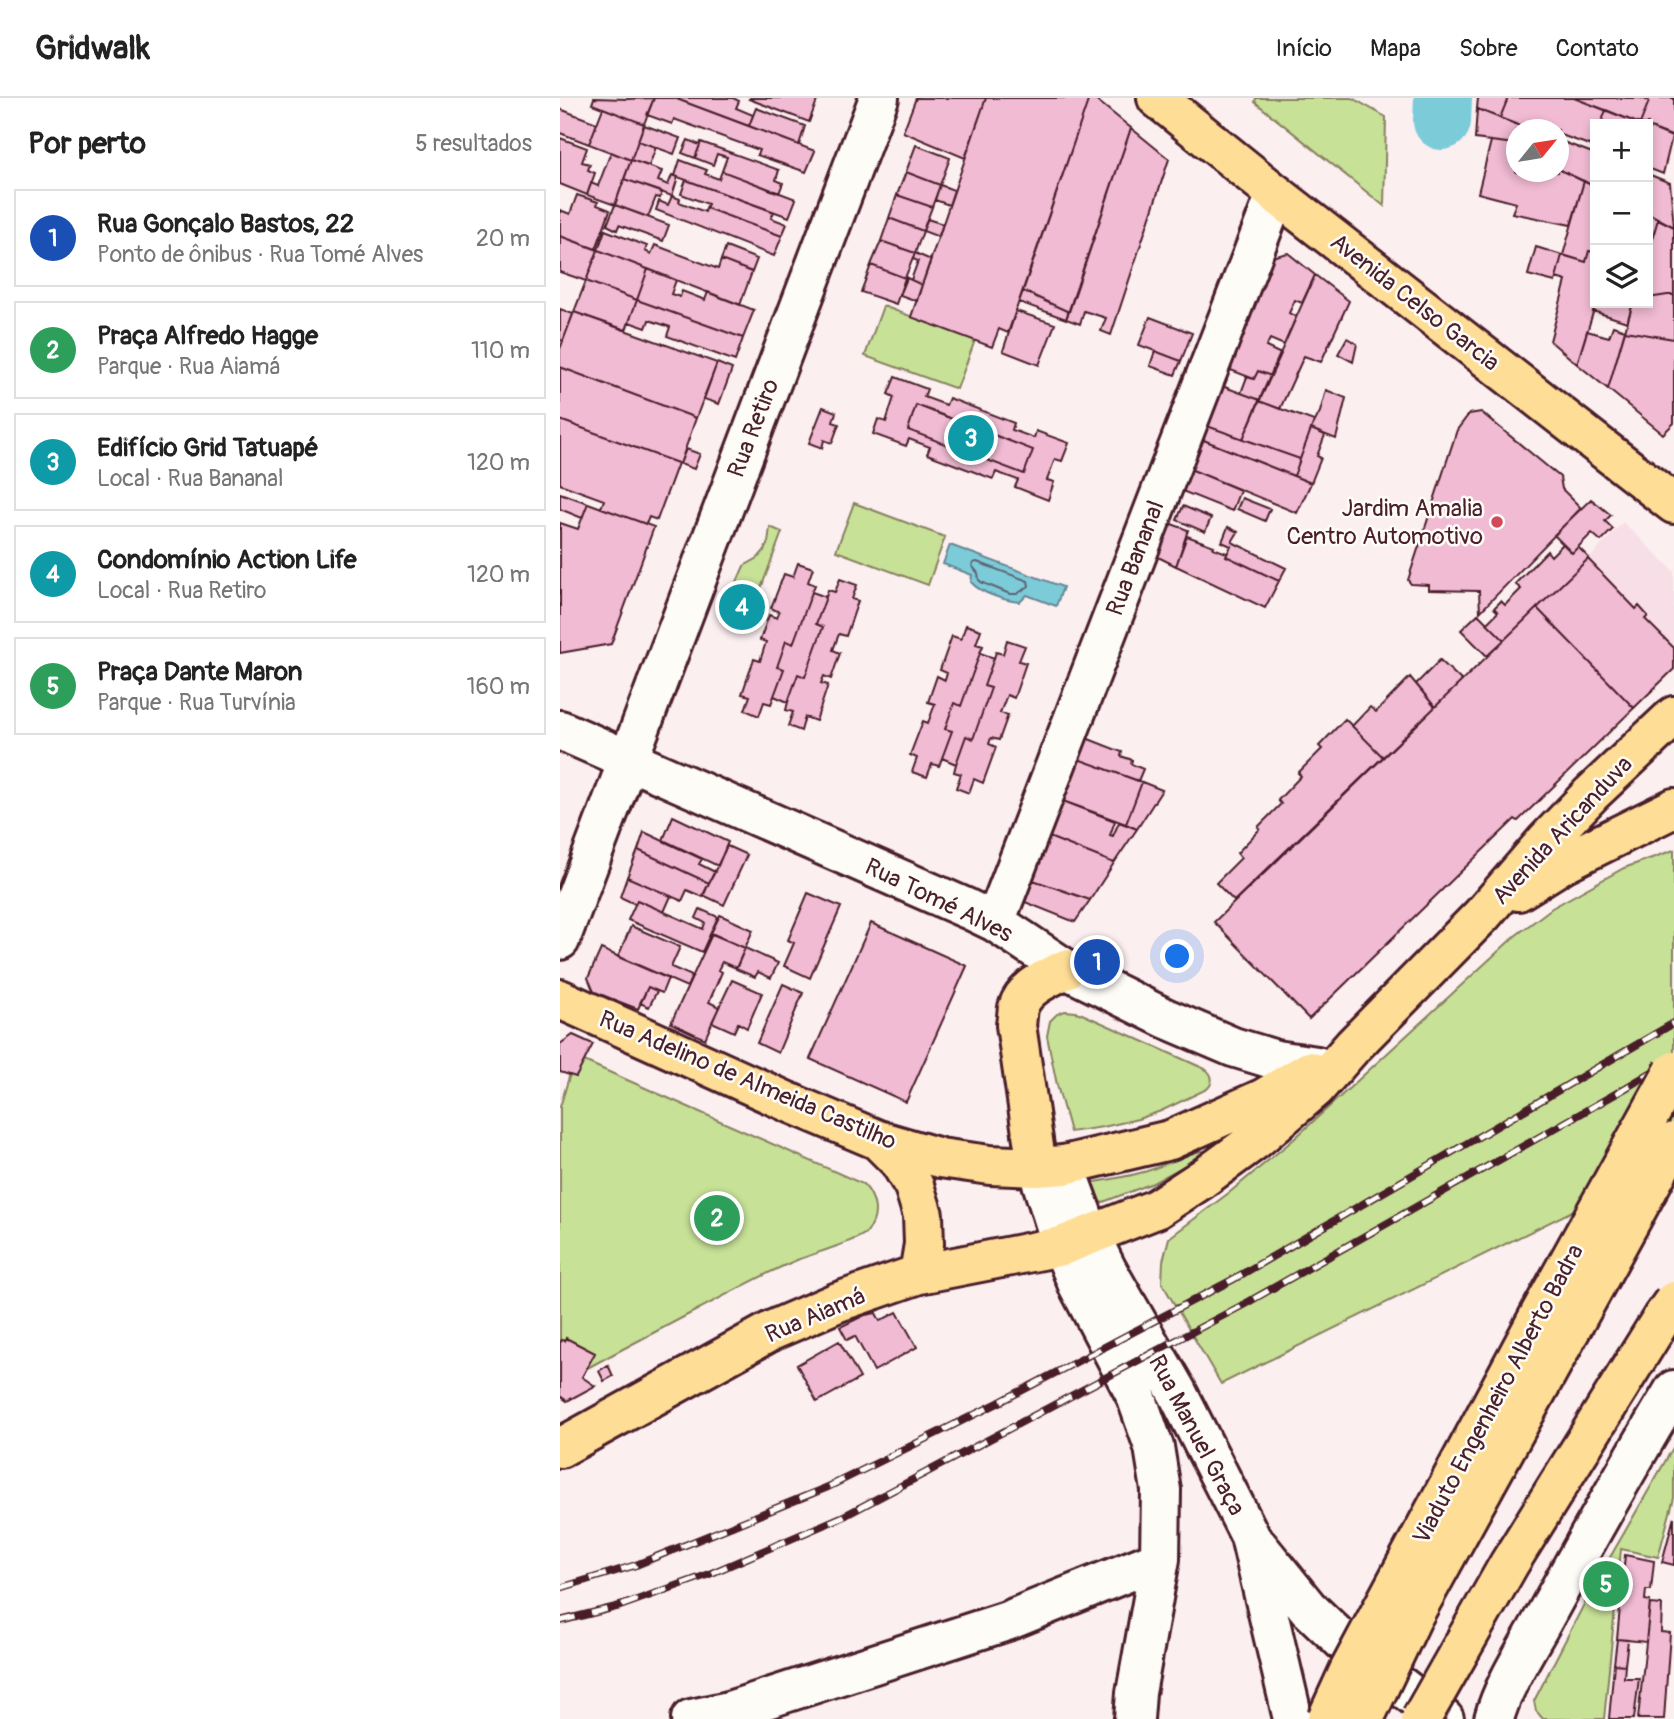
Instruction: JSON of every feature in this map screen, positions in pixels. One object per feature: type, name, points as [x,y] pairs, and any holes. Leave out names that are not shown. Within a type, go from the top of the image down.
[{"type":"main road","name":"Avenida Celso Garcia","points":[[1157,98],[1674,504]]},
{"type":"main road","name":"Avenida Aricanduva","points":[[1076,1240],[1156,1209],[1254,1141],[1316,1088],[1353,1046],[1482,915],[1591,794],[1674,716]]},
{"type":"main road","name":"Avenida Aricanduva","points":[[1482,915],[1563,863],[1674,808]]},
{"type":"main road","points":[[1050,1166],[1016,1025],[1018,1007],[1027,993],[1040,982],[1066,969]]},
{"type":"main road","name":"Rua Adelino de Almeida Castilho","points":[[560,999],[878,1140],[940,1158],[990,1165],[1050,1166]]},
{"type":"main road","name":"Avenida Aricanduva","points":[[1050,1166],[1170,1140],[1264,1098],[1353,1046]]},
{"type":"main road","name":"Viaduto Engenheiro Alberto Badra","points":[[1327,1719],[1362,1646],[1674,1071]]},
{"type":"main road","points":[[878,1140],[899,1161],[914,1186],[923,1215],[924,1244],[919,1273]]},
{"type":"main road","name":"Viaduto Engenheiro Alberto Badra","points":[[1364,1719],[1412,1618],[1674,1142]]},
{"type":"main road","name":"Rua Aiamá","points":[[562,1444],[773,1330],[838,1302],[919,1273],[1076,1240]]},
{"type":"main road","points":[[1421,1719],[1509,1564],[1674,1301]]},
{"type":"street","name":"Rua Retiro","points":[[560,940],[878,98]]},
{"type":"street","name":"Rua Bananal","points":[[995,922],[1276,194]]},
{"type":"street","name":"Rua Tomé Alves","points":[[560,730],[995,922],[1066,969],[1166,1018],[1233,1047],[1276,1060],[1317,1066]]},
{"type":"street","name":"Rua Manuel Graça","points":[[1050,1166],[1076,1240],[1107,1270],[1177,1392],[1250,1536],[1293,1719]]},
{"type":"street","points":[[1076,1240],[1093,1315],[1136,1396],[1154,1447],[1161,1490],[1160,1559],[1136,1693],[1134,1719]]},
{"type":"street","points":[[1494,1719],[1513,1676],[1576,1560],[1674,1390]]},
{"type":"street","points":[[1250,1536],[1308,1608],[1340,1639],[1444,1719]]},
{"type":"street","points":[[691,1719],[729,1711],[1007,1621],[1160,1559]]},
{"type":"shaded area","points":[[1623,522],[1674,571],[1674,669],[1634,708],[1537,608],[1588,560]]},
{"type":"green space","points":[[1256,98],[1352,98],[1386,117],[1384,206],[1255,102]]},
{"type":"green space","points":[[883,306],[975,340],[957,389],[865,356]]},
{"type":"green space","points":[[854,503],[945,537],[928,585],[836,551]]},
{"type":"green space","points":[[770,527],[782,532],[760,591],[737,582],[744,566],[764,551]]},
{"type":"green space","points":[[1674,850],[1674,1161],[1221,1384],[1162,1283],[1163,1261],[1169,1238],[1294,1139],[1515,936],[1552,908],[1624,868]]},
{"type":"green space","points":[[1065,1011],[1082,1014],[1205,1069],[1211,1076],[1211,1084],[1207,1089],[1138,1119],[1070,1132],[1047,1036],[1050,1021]]},
{"type":"green space","points":[[575,1057],[863,1184],[875,1207],[871,1226],[862,1236],[759,1277],[560,1383],[560,1107]]},
{"type":"green space","points":[[1203,1151],[1204,1155],[1153,1183],[1098,1204],[1084,1184],[1157,1168]]},
{"type":"green space","points":[[1674,1446],[1674,1498],[1658,1557],[1621,1549],[1604,1719],[1543,1719],[1536,1711],[1534,1701],[1593,1587]]},
{"type":"water","points":[[950,545],[1063,587],[1056,606],[1027,595],[1020,602],[980,590],[971,582],[972,575],[943,564]]},
{"type":"building","points":[[594,98],[654,98],[644,124],[592,104]]},
{"type":"building","points":[[654,98],[674,98],[815,151],[806,172],[757,155],[759,150],[674,119],[672,124],[647,115]]},
{"type":"building","points":[[674,98],[733,98],[739,101],[736,108],[753,115],[749,126]]},
{"type":"building","points":[[750,98],[818,98],[809,122]]},
{"type":"building","points":[[916,98],[986,98],[965,158],[903,132]]},
{"type":"building","points":[[986,98],[1089,98],[1008,333],[999,329],[992,347],[911,317]]},
{"type":"building","points":[[1089,98],[1094,98],[1131,128],[1069,312],[1023,291]]},
{"type":"building","points":[[1478,98],[1508,98],[1500,118],[1477,109]]},
{"type":"building","points":[[1508,98],[1574,98],[1606,110],[1603,119],[1590,119],[1590,145],[1569,138],[1569,119],[1506,120],[1500,118]]},
{"type":"building","points":[[1574,98],[1641,98],[1649,101],[1642,119],[1627,119]]},
{"type":"building","points":[[1641,98],[1674,98],[1674,137],[1653,129],[1653,119],[1642,119],[1649,101]]},
{"type":"building","points":[[603,108],[644,124],[631,160],[589,144]]},
{"type":"building","points":[[756,108],[805,126],[799,145],[749,126]]},
{"type":"building","points":[[560,109],[597,123],[589,144],[560,133]]},
{"type":"building","points":[[1477,109],[1506,120],[1506,143],[1475,139]]},
{"type":"building","points":[[1606,110],[1628,119],[1603,119]]},
{"type":"building","points":[[644,125],[680,138],[674,154],[638,141]]},
{"type":"building","points":[[1131,128],[1169,159],[1111,335],[1101,331],[1106,318],[1084,311],[1080,324],[1066,319]]},
{"type":"building","points":[[1653,129],[1672,137],[1663,174],[1653,170]]},
{"type":"building","points":[[560,138],[587,148],[582,162],[590,164],[588,170],[595,173],[587,195],[560,184]]},
{"type":"building","points":[[688,140],[700,145],[695,158],[682,153]]},
{"type":"building","points":[[638,141],[656,147],[649,166],[631,160]]},
{"type":"building","points":[[1491,141],[1506,143],[1506,182],[1569,182],[1569,174],[1584,181],[1571,225],[1512,213],[1516,203],[1478,193]]},
{"type":"building","points":[[701,142],[779,170],[776,180],[783,183],[779,193],[722,171],[727,157],[717,154],[713,165],[695,158]]},
{"type":"building","points":[[1569,144],[1590,152],[1590,185],[1569,174]]},
{"type":"building","points":[[916,145],[950,158],[940,185],[906,172]]},
{"type":"building","points":[[611,152],[631,160],[615,205],[587,195],[591,183],[598,186]]},
{"type":"building","points":[[631,160],[662,171],[658,181],[668,185],[672,175],[678,177],[672,196],[624,179]]},
{"type":"building","points":[[680,160],[707,170],[705,174],[719,179],[722,171],[796,199],[789,217],[675,176]]},
{"type":"building","points":[[906,172],[940,185],[932,207],[897,195]]},
{"type":"building","points":[[1653,176],[1670,183],[1674,227],[1653,216]]},
{"type":"building","points":[[624,179],[662,192],[660,198],[656,197],[648,217],[615,205]]},
{"type":"building","points":[[686,180],[774,212],[771,218],[787,224],[782,236],[706,208],[708,204],[681,194]]},
{"type":"building","points":[[1584,181],[1590,184],[1590,251],[1586,262],[1563,255]]},
{"type":"building","points":[[940,185],[954,190],[949,205],[935,200]]},
{"type":"building","points":[[577,195],[598,202],[597,205],[610,210],[596,249],[560,236],[560,210],[570,214]]},
{"type":"building","points":[[897,195],[932,207],[923,231],[889,218]]},
{"type":"building","points":[[672,196],[680,199],[679,202],[705,212],[706,208],[782,236],[774,256],[656,210],[659,201],[668,205]]},
{"type":"building","points":[[615,205],[669,225],[663,241],[619,225],[617,230],[607,225]]},
{"type":"building","points":[[1653,216],[1658,219],[1653,236]]},
{"type":"building","points":[[889,218],[923,231],[915,253],[881,241]]},
{"type":"building","points":[[927,219],[943,224],[939,237],[923,231]]},
{"type":"building","points":[[1658,219],[1674,227],[1674,294],[1653,297],[1653,236]]},
{"type":"building","points":[[605,230],[647,246],[645,251],[651,254],[655,245],[718,269],[721,260],[752,272],[740,305],[598,250]]},
{"type":"building","points":[[560,236],[598,250],[586,281],[560,272]]},
{"type":"building","points":[[881,241],[915,253],[905,278],[871,265]]},
{"type":"building","points":[[726,247],[757,259],[752,272],[721,260]]},
{"type":"building","points":[[1536,247],[1562,255],[1555,282],[1528,275]]},
{"type":"building","points":[[598,250],[648,269],[637,300],[586,281]]},
{"type":"building","points":[[1590,251],[1590,308],[1594,308],[1577,364],[1550,341],[1566,281],[1556,278],[1562,255],[1586,262]]},
{"type":"building","points":[[915,253],[931,260],[922,285],[911,280],[918,261],[913,259]]},
{"type":"building","points":[[1288,253],[1315,275],[1302,303],[1295,300],[1289,313],[1296,317],[1284,345],[1270,339],[1266,347],[1281,354],[1271,376],[1258,371],[1254,379],[1228,369],[1271,257]]},
{"type":"building","points":[[871,265],[905,278],[896,304],[861,292]]},
{"type":"building","points":[[648,269],[676,280],[671,294],[680,297],[682,291],[705,300],[708,292],[754,310],[743,338],[637,300]]},
{"type":"building","points":[[1315,275],[1349,301],[1321,362],[1304,356],[1280,409],[1259,401]]},
{"type":"building","points":[[907,278],[922,285],[917,301],[900,295]]},
{"type":"building","points":[[586,281],[637,300],[626,330],[574,312]]},
{"type":"building","points":[[1023,291],[1069,312],[1066,319],[1019,302]]},
{"type":"building","points":[[1674,294],[1674,339],[1625,331],[1632,308],[1653,308],[1653,297]]},
{"type":"building","points":[[637,300],[743,338],[735,361],[667,336],[670,327],[649,320],[646,328],[629,322]]},
{"type":"building","points":[[1594,308],[1631,308],[1627,322],[1593,311]]},
{"type":"building","points":[[560,309],[573,314],[563,341],[560,340]]},
{"type":"building","points":[[1016,311],[1055,324],[1039,365],[1003,351]]},
{"type":"building","points":[[574,312],[717,363],[696,418],[560,367],[560,349]]},
{"type":"building","points":[[1150,317],[1192,333],[1181,361],[1139,345]]},
{"type":"building","points":[[1613,326],[1625,330],[1608,389],[1577,364],[1587,331],[1609,337]]},
{"type":"building","points":[[1625,331],[1674,339],[1674,423],[1663,434],[1608,389]]},
{"type":"building","points":[[1347,338],[1357,344],[1353,362],[1338,354]]},
{"type":"building","points":[[1155,351],[1181,361],[1175,375],[1150,366]]},
{"type":"building","points":[[717,363],[732,369],[719,404],[704,399]]},
{"type":"building","points":[[560,367],[696,418],[680,464],[560,420]]},
{"type":"building","points":[[1258,371],[1271,376],[1260,400],[1241,393],[1247,377],[1254,379]]},
{"type":"building","points":[[895,377],[927,389],[924,397],[946,405],[949,398],[1014,423],[1012,430],[1034,438],[1036,431],[1069,443],[1062,461],[1055,459],[1047,480],[1054,482],[1048,500],[1015,487],[1018,480],[996,472],[993,479],[927,454],[930,447],[909,439],[906,446],[873,434],[878,419],[886,422],[894,397],[888,394]]},
{"type":"building","points":[[1222,386],[1260,400],[1243,439],[1207,426]]},
{"type":"building","points":[[1326,390],[1346,398],[1336,439],[1311,429],[1320,412]]},
{"type":"building","points":[[1259,401],[1314,421],[1300,459],[1243,439]]},
{"type":"building","points":[[916,405],[1033,450],[1024,474],[908,430]]},
{"type":"building","points":[[823,407],[836,412],[833,422],[839,424],[832,443],[824,440],[822,448],[809,443]]},
{"type":"building","name":"Jardim Amalia Centro Automotivo","points":[[1481,412],[1560,477],[1562,489],[1581,508],[1480,612],[1479,591],[1429,590],[1429,585],[1411,584],[1408,580],[1457,430],[1469,414]]},
{"type":"building","points":[[560,420],[678,463],[657,520],[649,517],[646,524],[601,508],[604,500],[560,484]]},
{"type":"building","points":[[1207,426],[1300,459],[1294,476],[1201,439]]},
{"type":"building","points":[[1311,429],[1325,435],[1317,456],[1321,458],[1311,483],[1294,476]]},
{"type":"building","points":[[1201,439],[1311,483],[1297,513],[1190,469]]},
{"type":"building","points":[[686,449],[700,454],[694,469],[680,464]]},
{"type":"building","points":[[1190,469],[1240,490],[1232,511],[1182,491]]},
{"type":"building","points":[[560,493],[588,503],[582,518],[560,509]]},
{"type":"building","points":[[1242,498],[1270,509],[1265,521],[1237,509]]},
{"type":"building","points":[[1591,499],[1611,515],[1605,521],[1613,529],[1601,541],[1592,533],[1572,553],[1554,535]]},
{"type":"building","points":[[588,503],[654,527],[611,644],[560,653],[560,523],[578,529]]},
{"type":"building","points":[[1183,506],[1211,518],[1205,532],[1177,520]]},
{"type":"building","points":[[1169,523],[1188,530],[1176,566],[1156,556]]},
{"type":"building","points":[[1228,527],[1238,532],[1232,542],[1286,568],[1279,581],[1226,556],[1231,546],[1222,542]]},
{"type":"building","points":[[1187,536],[1214,546],[1213,548],[1227,553],[1226,556],[1279,581],[1265,608],[1176,566]]},
{"type":"building","points":[[1563,544],[1572,553],[1578,547],[1589,558],[1504,640],[1487,623],[1498,612],[1494,608],[1501,601],[1505,605],[1521,589],[1515,584],[1547,551],[1551,556]]},
{"type":"building","points":[[1588,559],[1636,609],[1639,606],[1648,616],[1645,619],[1674,648],[1674,669],[1634,708],[1537,608]]},
{"type":"building","points":[[798,563],[813,568],[808,582],[815,585],[812,592],[826,597],[828,590],[835,592],[840,579],[857,585],[852,599],[858,601],[846,636],[839,634],[833,650],[840,653],[831,679],[824,676],[821,683],[828,685],[816,721],[805,717],[801,731],[788,726],[793,712],[786,710],[788,702],[774,696],[771,704],[764,702],[759,716],[745,710],[750,696],[742,694],[754,659],[760,661],[766,642],[760,640],[769,615],[777,618],[779,612],[771,608],[784,574],[793,577]]},
{"type":"building","points":[[734,589],[760,598],[749,627],[735,622],[737,618],[725,614]]},
{"type":"building","points":[[812,592],[826,597],[816,624],[823,627],[805,677],[798,674],[788,702],[774,696],[784,669],[777,667],[786,641],[793,644]]},
{"type":"building","points":[[1537,608],[1634,708],[1309,1019],[1214,922]]},
{"type":"building","points":[[1478,614],[1504,640],[1487,656],[1461,630]]},
{"type":"building","points":[[966,625],[981,630],[976,644],[983,646],[980,653],[994,658],[996,652],[1003,654],[1007,640],[1025,646],[1019,661],[1026,663],[1014,698],[1007,695],[1000,713],[1008,715],[999,740],[991,738],[989,744],[996,747],[983,783],[974,779],[969,793],[956,788],[961,774],[954,772],[956,764],[942,758],[939,766],[932,764],[927,777],[912,772],[917,758],[910,755],[923,721],[928,723],[935,704],[928,702],[937,676],[945,680],[947,673],[940,670],[952,636],[961,639]]},
{"type":"building","points":[[980,653],[994,658],[984,686],[991,688],[973,739],[966,736],[956,764],[942,758],[952,731],[945,729],[954,703],[961,706]]},
{"type":"building","points":[[1440,660],[1462,681],[1435,707],[1416,684]]},
{"type":"building","points":[[1410,677],[1435,707],[1383,757],[1352,726],[1370,707],[1376,712]]},
{"type":"building","points":[[1345,719],[1383,757],[1234,901],[1216,883],[1241,858],[1237,853],[1281,804],[1278,800],[1301,776],[1298,773],[1322,749],[1319,746]]},
{"type":"building","points":[[1086,738],[1122,752],[1121,756],[1132,760],[1131,764],[1143,769],[1138,781],[1078,759]]},
{"type":"building","points":[[1078,759],[1142,782],[1126,824],[1063,801]]},
{"type":"building","points":[[1142,782],[1162,790],[1137,829],[1126,824]]},
{"type":"building","points":[[1063,801],[1115,821],[1110,835],[1113,836],[1119,822],[1137,829],[1114,863],[1049,837]]},
{"type":"building","points":[[673,816],[728,842],[718,866],[663,840]]},
{"type":"building","points":[[644,832],[702,859],[699,864],[715,872],[709,883],[638,850]]},
{"type":"building","points":[[1049,837],[1114,863],[1090,900],[1033,880]]},
{"type":"building","points":[[727,846],[747,855],[724,905],[703,895]]},
{"type":"building","points":[[638,850],[709,883],[703,897],[687,890],[682,901],[627,877]]},
{"type":"building","points":[[627,877],[671,896],[664,912],[637,900],[635,904],[620,897]]},
{"type":"building","points":[[1033,880],[1090,900],[1075,922],[1025,902]]},
{"type":"building","points":[[808,893],[841,907],[810,978],[784,966],[794,943],[788,940]]},
{"type":"building","points":[[637,900],[703,929],[705,923],[696,918],[700,909],[718,917],[702,952],[628,920]]},
{"type":"building","points":[[720,915],[753,930],[745,948],[711,933]]},
{"type":"building","points":[[871,923],[967,966],[906,1102],[810,1059]]},
{"type":"building","points":[[631,926],[680,947],[671,967],[692,976],[687,987],[618,957]]},
{"type":"building","points":[[712,934],[745,948],[736,968],[722,962],[718,970],[722,972],[709,1002],[719,1007],[705,1039],[671,1023]]},
{"type":"building","points":[[745,948],[778,963],[771,978],[758,972],[755,977],[736,969]]},
{"type":"building","points":[[601,949],[668,978],[662,993],[648,987],[638,1009],[594,992],[588,978]]},
{"type":"building","points":[[732,980],[762,993],[747,1028],[738,1023],[734,1032],[712,1022]]},
{"type":"building","points":[[783,984],[803,993],[778,1053],[757,1043]]},
{"type":"building","points":[[648,987],[657,991],[649,1007],[640,1003]]},
{"type":"building","points":[[573,1035],[593,1044],[576,1077],[560,1072],[560,1044]]},
{"type":"building","points":[[897,1312],[917,1347],[874,1371],[855,1336],[847,1340],[840,1327],[865,1315],[876,1313],[880,1321]]},
{"type":"building","points":[[566,1338],[595,1353],[582,1377],[595,1386],[567,1401],[560,1396],[560,1343]]},
{"type":"building","points":[[839,1341],[860,1378],[817,1402],[797,1365]]},
{"type":"building","points":[[608,1365],[613,1376],[604,1381],[599,1371]]},
{"type":"building","points":[[1674,1517],[1674,1565],[1662,1562]]},
{"type":"building","points":[[1625,1555],[1654,1561],[1651,1590],[1646,1590],[1645,1600],[1650,1601],[1646,1642],[1617,1639]]},
{"type":"building","points":[[1650,1604],[1662,1605],[1661,1632],[1670,1633],[1664,1719],[1638,1719]]},
{"type":"building","points":[[1617,1639],[1628,1640],[1625,1665],[1614,1664]]},
{"type":"building","points":[[1614,1664],[1625,1665],[1624,1678],[1639,1678],[1634,1719],[1609,1719]]},
{"type":"waterway","points":[[1442,121],[1443,98]]},
{"type":"railway","points":[[560,1588],[636,1565],[828,1487],[998,1403],[1232,1280],[1674,1023]]},
{"type":"railway","points":[[560,1621],[620,1606],[707,1575],[844,1516],[1243,1305],[1674,1059]]},
{"type":"place","name":"Edifício Grid Tatuapé","points":[[971,438]]},
{"type":"place","name":"Jardim Amalia Centro Automotivo","points":[[1497,522]]},
{"type":"place","name":"Condomínio Action Life","points":[[742,607]]},
{"type":"place","name":"Rua Gonçalo Bastos, 22","points":[[1097,962]]},
{"type":"place","name":"Praça Alfredo Hagge","points":[[717,1218]]},
{"type":"place","name":"Praça Dante Maron","points":[[1606,1584]]}]
